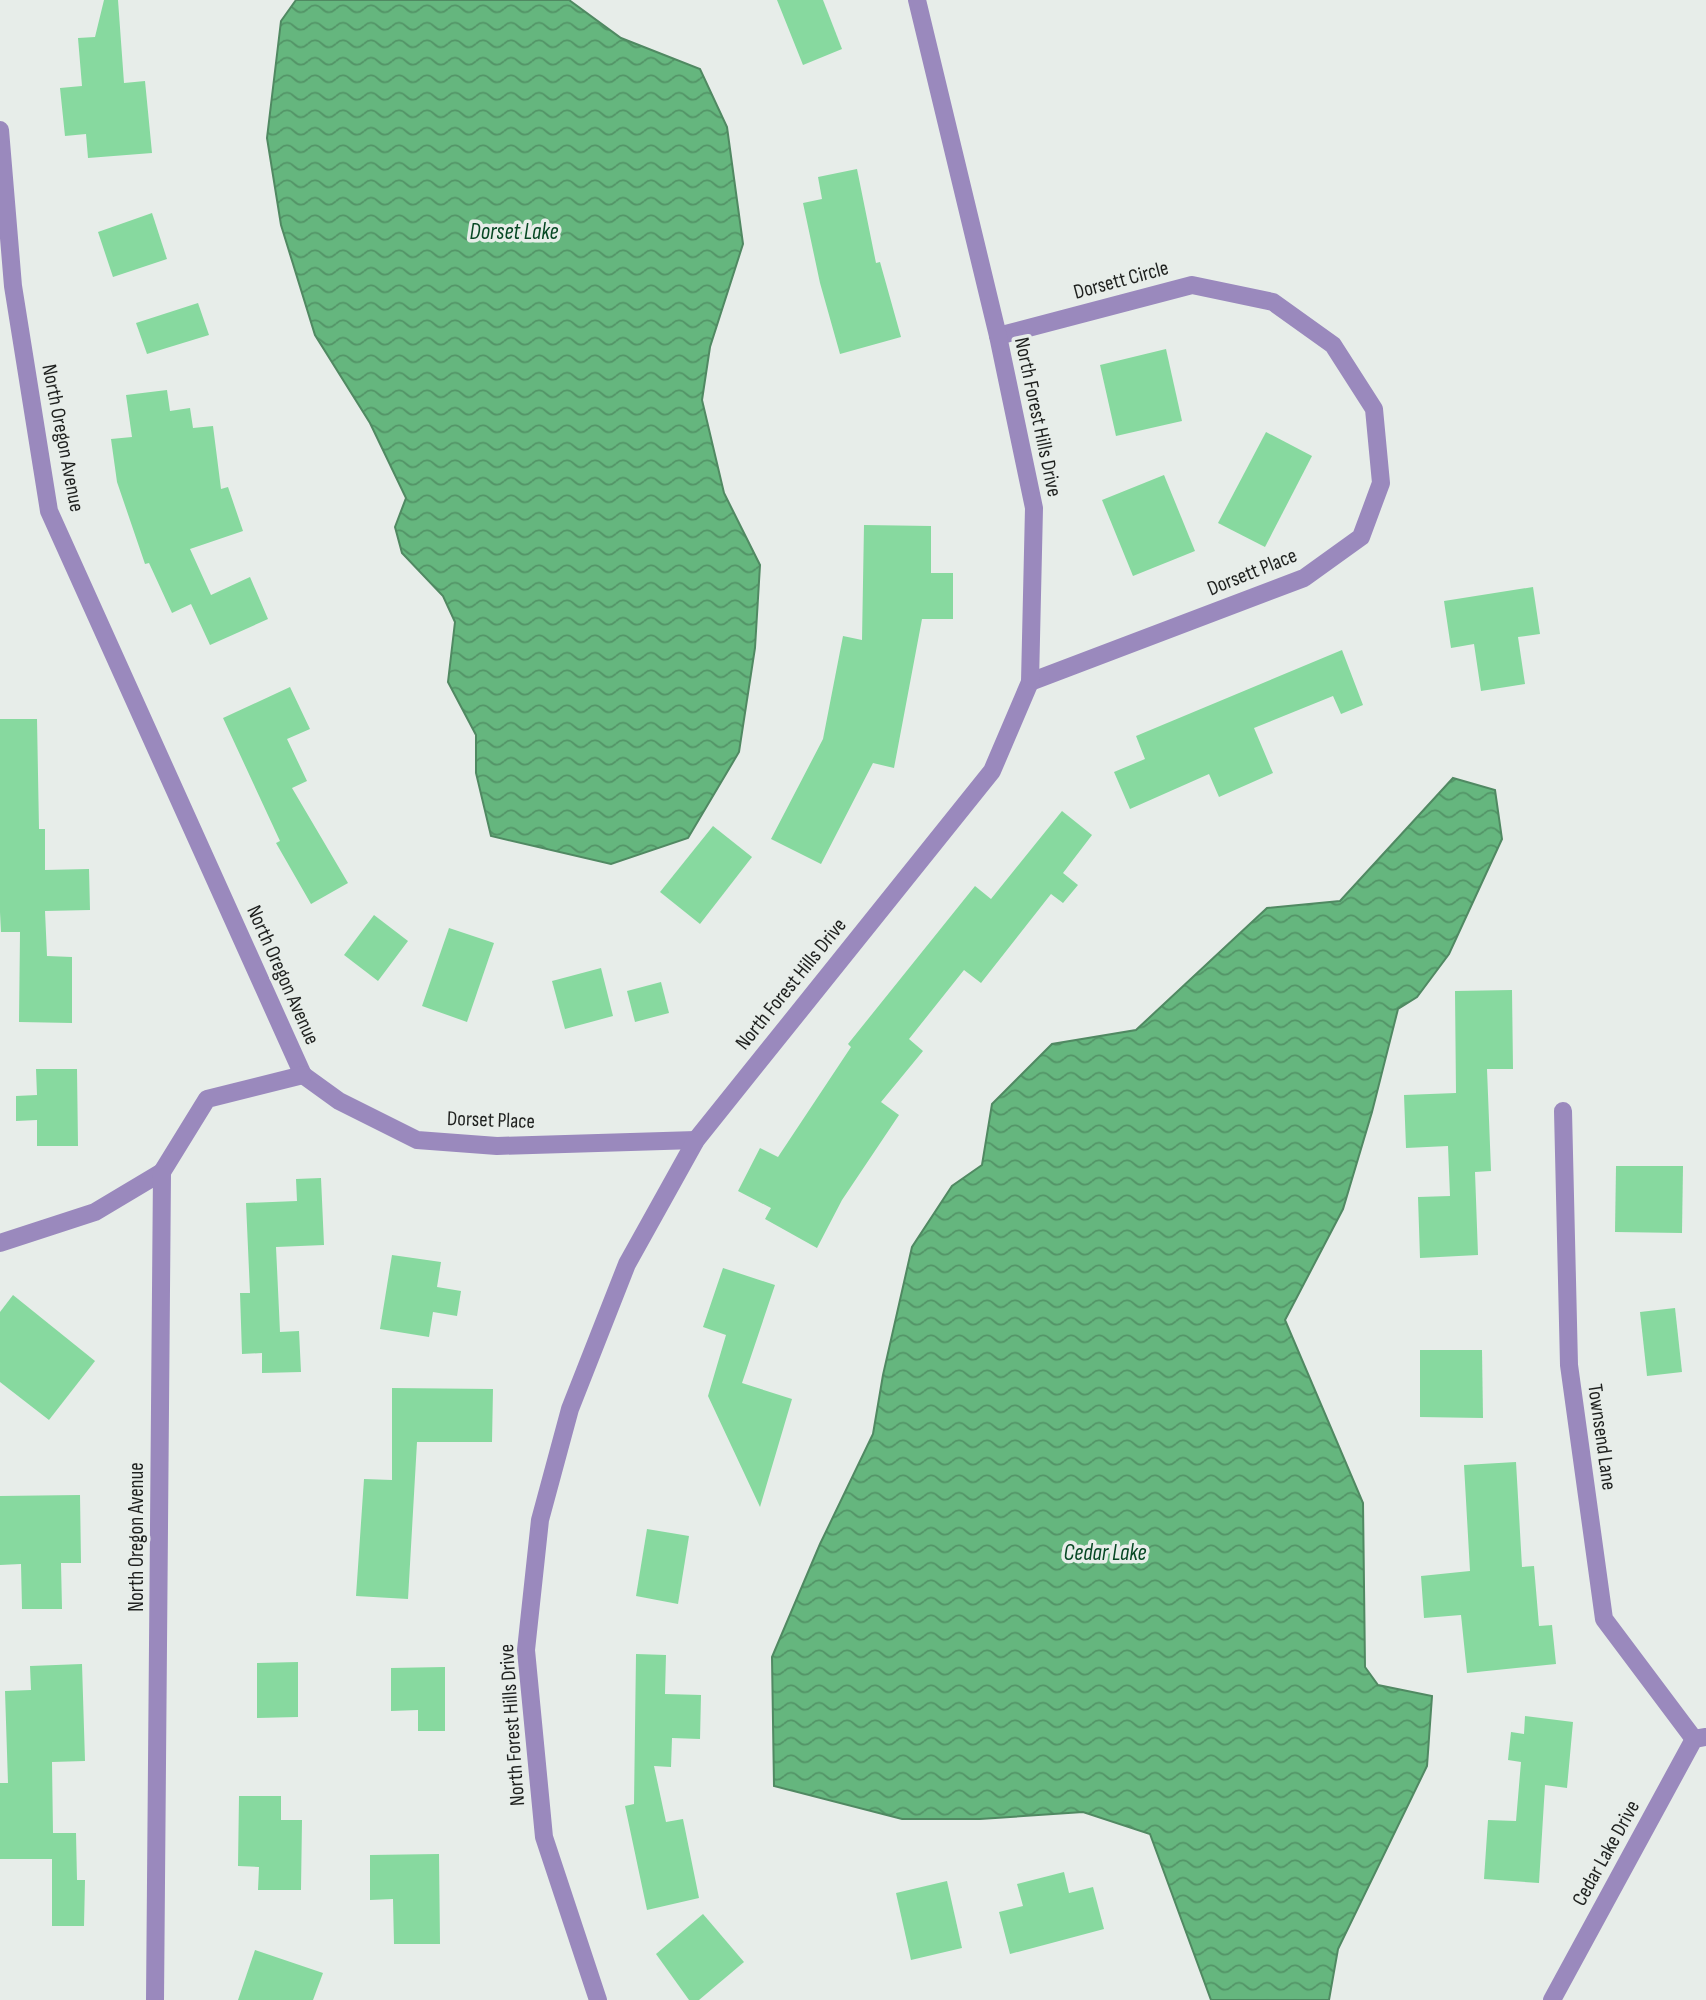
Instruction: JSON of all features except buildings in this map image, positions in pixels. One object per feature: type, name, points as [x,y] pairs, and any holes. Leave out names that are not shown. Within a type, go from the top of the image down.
[{"type":"street","name":"North Forest Hills Drive","points":[[598,2000],[544,1837],[526,1650],[540,1520],[570,1409],[626,1264],[696,1140],[992,771],[1030,682],[1034,508],[998,336],[917,0]]},
{"type":"street","name":"North Oregon Avenue","points":[[0,130],[13,286],[50,511],[303,1075],[207,1099],[162,1172],[155,2000]]},
{"type":"street","name":"Dorsett Circle","points":[[998,336],[1192,285],[1273,302],[1333,345],[1374,409]]},
{"type":"street","name":"Dorsett Place","points":[[1030,682],[1304,578],[1361,537],[1381,483],[1374,409]]},
{"type":"street","name":"Dorset Place","points":[[303,1075],[339,1101],[417,1140],[497,1146],[696,1140]]},
{"type":"street","name":"Townsend Lane","points":[[1563,1111],[1569,1365],[1604,1619],[1700,1738]]},
{"type":"street","points":[[0,1243],[95,1212],[162,1172]]},
{"type":"street","name":"Cedar Lake Drive","points":[[1552,2000],[1700,1738]]},
{"type":"water","name":"Dorset Lake","points":[[296,0],[569,0],[621,38],[700,69],[727,127],[743,244],[710,347],[702,400],[724,493],[760,565],[755,648],[739,752],[688,838],[611,864],[491,836],[476,773],[476,735],[448,682],[455,622],[443,596],[402,553],[395,527],[406,498],[370,423],[315,335],[281,225],[267,138],[281,21]]},
{"type":"water","name":"Cedar Lake","points":[[1453,778],[1495,790],[1502,839],[1449,954],[1417,997],[1398,1009],[1372,1112],[1343,1209],[1285,1320],[1363,1503],[1365,1667],[1378,1685],[1432,1696],[1427,1766],[1338,1949],[1329,2000],[1211,2000],[1150,1834],[1083,1812],[980,1819],[902,1819],[774,1786],[772,1657],[820,1544],[873,1434],[883,1375],[912,1247],[952,1186],[982,1165],[992,1104],[1052,1044],[1136,1030],[1267,908],[1340,901]]}]
